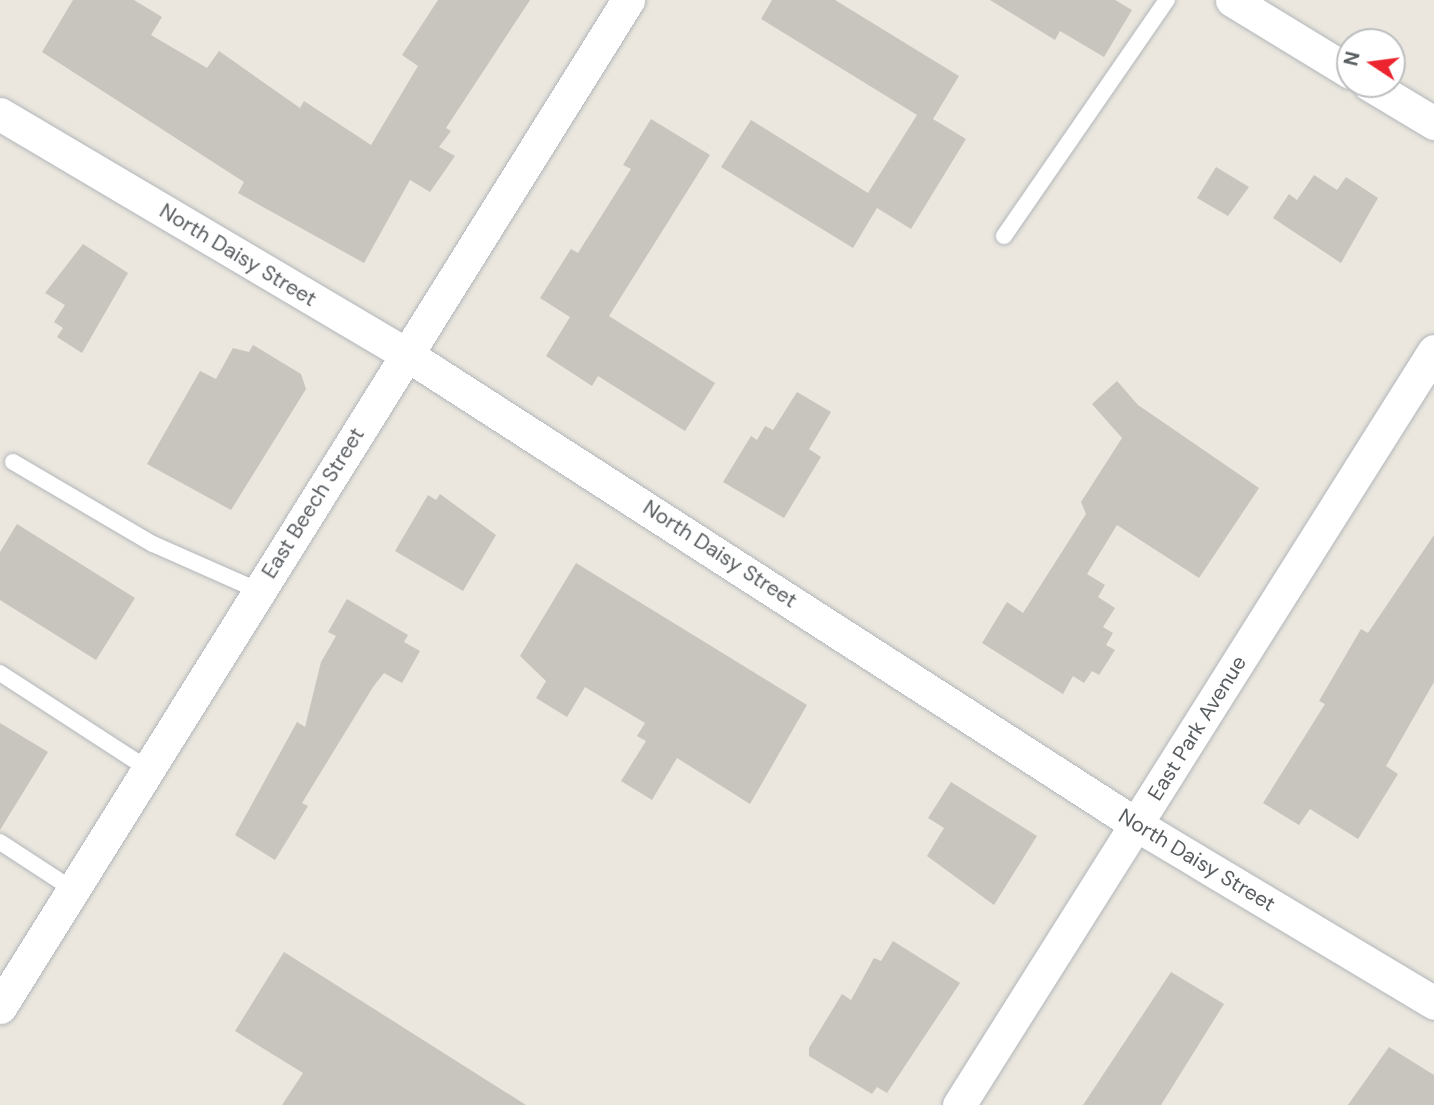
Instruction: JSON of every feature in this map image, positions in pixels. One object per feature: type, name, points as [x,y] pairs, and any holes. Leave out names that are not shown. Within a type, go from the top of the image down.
[{"type":"street","name":"East Beech Street","points":[[0,1007],[145,767],[628,0]]},
{"type":"street","points":[[1232,0],[1336,63]]},
{"type":"street","points":[[1392,98],[1434,123]]},
{"type":"street","name":"North Daisy Street","points":[[0,114],[406,354],[1137,825],[1434,1003]]},
{"type":"street","name":"East Park Avenue","points":[[959,1105],[1434,351]]},
{"type":"lane","points":[[1004,236],[1167,0]]},
{"type":"lane","points":[[13,462],[153,544],[257,590]]},
{"type":"lane","points":[[0,673],[145,767]]},
{"type":"lane","points":[[0,842],[72,889]]},
{"type":"building","points":[[73,0],[134,0],[162,17],[151,35],[207,68],[219,51],[300,108],[304,101],[371,145],[418,66],[402,55],[438,0],[530,0],[446,128],[451,131],[439,147],[455,156],[430,192],[410,180],[364,263],[238,193],[244,182],[42,52]]},
{"type":"building","points":[[772,0],[835,0],[959,76],[933,119],[966,139],[911,229],[877,208],[853,248],[721,167],[751,120],[868,193],[917,115],[761,19]]},
{"type":"building","points":[[990,0],[1115,0],[1132,10],[1104,57],[1060,31],[1055,40]]},
{"type":"building","points":[[651,119],[710,155],[609,316],[715,383],[685,431],[598,376],[592,386],[546,356],[570,317],[540,298],[571,249],[578,253],[631,169],[623,165]]},
{"type":"building","points":[[1216,167],[1249,187],[1228,216],[1197,198]]},
{"type":"building","points":[[1314,175],[1337,190],[1346,177],[1378,198],[1341,263],[1273,218],[1289,194],[1297,200]]},
{"type":"building","points":[[83,244],[128,273],[82,353],[57,337],[63,328],[54,322],[65,305],[45,293]]},
{"type":"building","points":[[253,345],[301,374],[306,389],[231,510],[147,464],[200,371],[216,379],[233,348],[249,352]]},
{"type":"building","points":[[1117,381],[1138,405],[1259,488],[1199,578],[1117,525],[1087,574],[1105,585],[1098,597],[1115,608],[1103,627],[1113,633],[1106,645],[1115,650],[1099,675],[1092,671],[1084,683],[1073,676],[1063,694],[982,643],[1007,602],[1023,613],[1086,514],[1081,502],[1122,438],[1092,404]]},
{"type":"building","points":[[797,392],[831,412],[809,449],[821,457],[784,518],[723,482],[751,436],[757,440],[765,426],[773,430]]},
{"type":"building","points":[[440,494],[496,535],[463,591],[395,551],[428,495],[436,500]]},
{"type":"building","points":[[17,524],[135,598],[96,660],[0,600],[0,552]]},
{"type":"building","points":[[1434,535],[1434,682],[1386,766],[1398,774],[1358,839],[1310,809],[1299,825],[1263,803],[1325,704],[1319,701],[1361,629],[1368,633]]},
{"type":"building","points":[[576,563],[807,705],[750,804],[677,758],[652,800],[621,781],[646,741],[637,736],[645,723],[585,687],[567,717],[536,698],[546,681],[520,656]]},
{"type":"building","points":[[347,599],[408,635],[404,642],[420,651],[402,683],[384,673],[373,687],[302,803],[308,806],[275,860],[235,835],[297,722],[305,727],[321,662],[336,636],[328,632]]},
{"type":"building","points":[[0,723],[48,752],[0,830]]},
{"type":"building","points":[[951,782],[1037,836],[994,905],[927,856],[944,828],[928,818]]},
{"type":"building","points":[[893,941],[960,983],[887,1093],[877,1087],[872,1094],[809,1056],[809,1048],[842,994],[851,1000],[874,958],[881,961]]},
{"type":"building","points":[[284,952],[526,1105],[282,1105],[303,1073],[235,1031]]},
{"type":"building","points":[[1171,972],[1224,1004],[1161,1105],[1083,1105]]},
{"type":"building","points":[[1389,1047],[1434,1075],[1434,1105],[1348,1105]]}]
